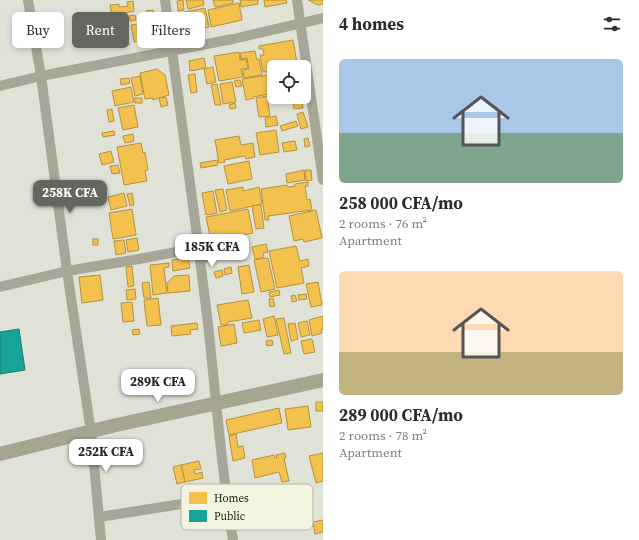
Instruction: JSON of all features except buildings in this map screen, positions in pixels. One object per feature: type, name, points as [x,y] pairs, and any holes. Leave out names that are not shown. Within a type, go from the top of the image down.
[{"type":"main road","points":[[0,454],[216,403],[323,380]]},
{"type":"street","points":[[28,0],[41,76],[67,271],[91,432],[101,540]]},
{"type":"street","points":[[165,0],[198,248],[225,484]]},
{"type":"street","points":[[297,0],[323,180]]},
{"type":"street","points":[[0,86],[41,76],[233,39],[300,22],[323,18]]},
{"type":"street","points":[[0,287],[67,271],[198,248]]},
{"type":"street","points":[[99,517],[181,504]]},
{"type":"street","points":[[231,530],[233,540]]}]
